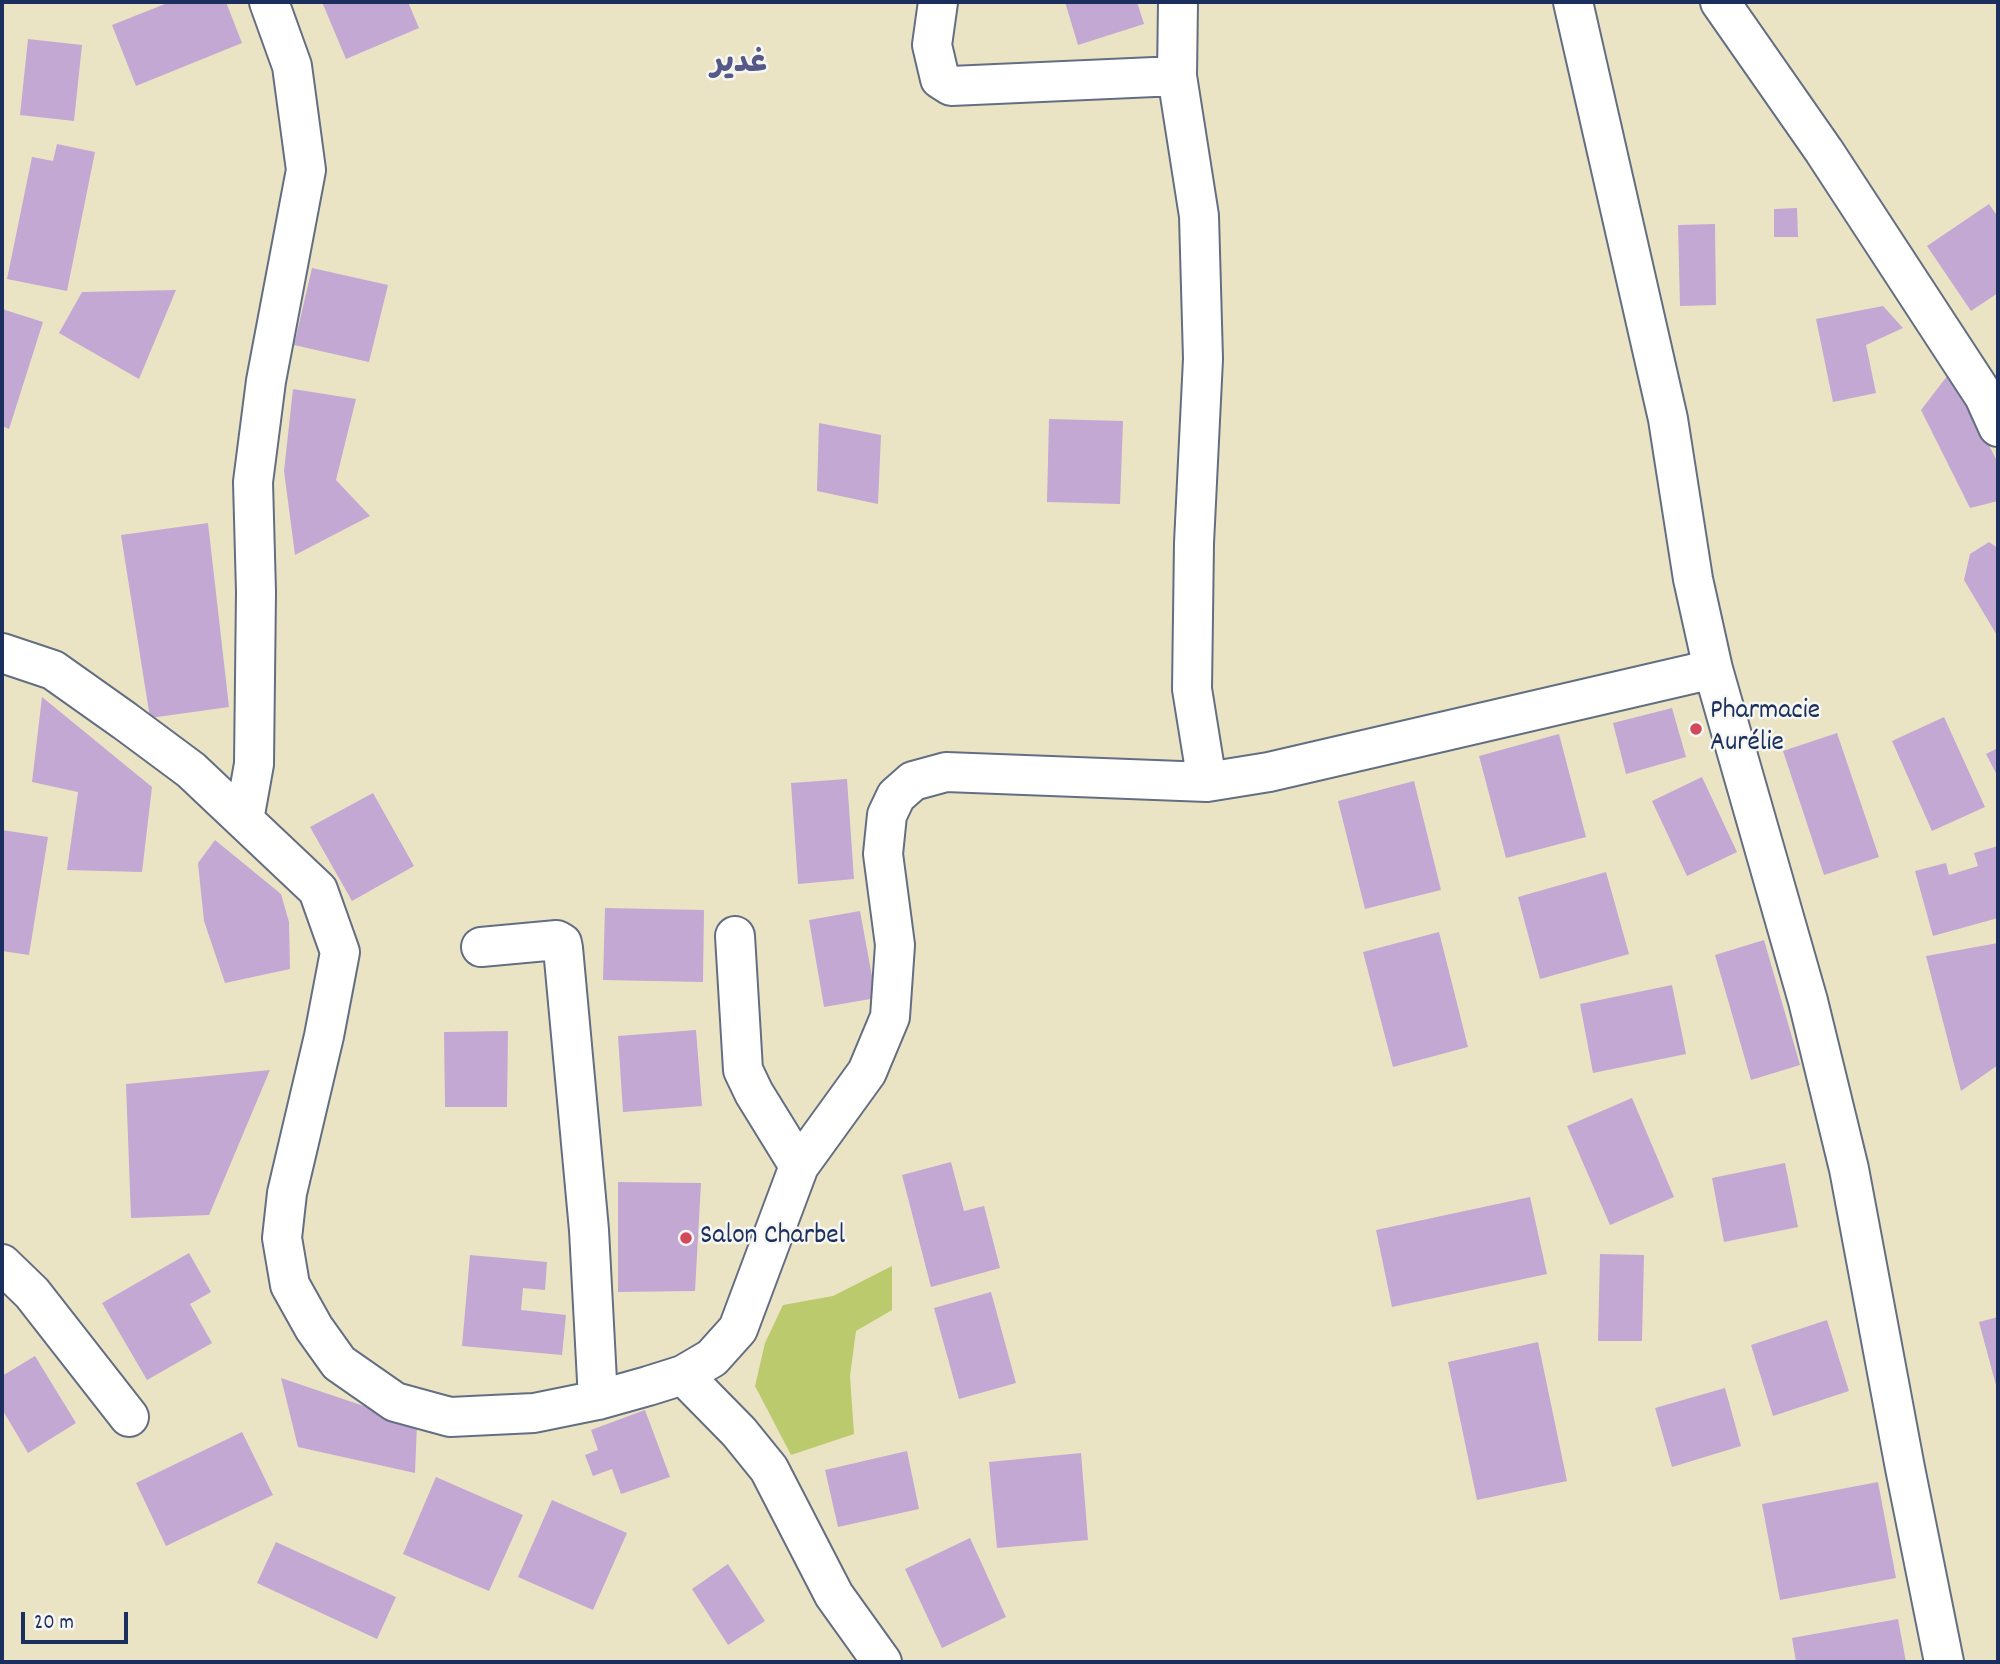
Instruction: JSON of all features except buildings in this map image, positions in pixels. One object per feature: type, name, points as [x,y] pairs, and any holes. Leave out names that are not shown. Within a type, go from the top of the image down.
[{"type":"street","points":[[244,820],[254,764],[256,592],[253,482],[266,382],[306,170],[292,66],[269,2]]},
{"type":"street","points":[[937,2],[932,45],[940,79],[951,86],[1177,76]]},
{"type":"street","points":[[1178,2],[1177,76],[1199,216],[1203,359],[1194,543],[1192,689],[1207,782]]},
{"type":"street","points":[[1573,2],[1668,419],[1693,579],[1713,669],[1808,1001],[1849,1169],[1944,1662]]},
{"type":"street","points":[[1720,2],[1832,163],[1984,396],[1998,427]]},
{"type":"street","points":[[2,653],[53,670],[191,770],[318,890],[341,952],[287,1193],[282,1238],[290,1285],[314,1328],[340,1363],[395,1402],[450,1417],[534,1413],[598,1400],[683,1375],[712,1358],[738,1329],[799,1166],[867,1072],[890,1017],[895,946],[883,854],[887,815],[896,796],[913,781],[946,772],[1207,782],[1306,764],[1713,669]]},
{"type":"street","points":[[735,936],[743,1070],[799,1166]]},
{"type":"street","points":[[481,947],[557,940],[564,948],[589,1230],[598,1400]]},
{"type":"street","points":[[2,1264],[32,1293],[129,1417]]},
{"type":"street","points":[[683,1375],[739,1432],[769,1469],[834,1595],[882,1662]]},
{"type":"green space","points":[[892,1266],[892,1310],[856,1331],[850,1376],[854,1434],[791,1455],[755,1386],[765,1343],[783,1305],[833,1296]]},
{"type":"place","name":"Pharmacie Aurélie","points":[[1696,729]]},
{"type":"place","name":"Salon Charbel","points":[[686,1238]]},
{"type":"district","name":"غدير","points":[[739,67]]}]
